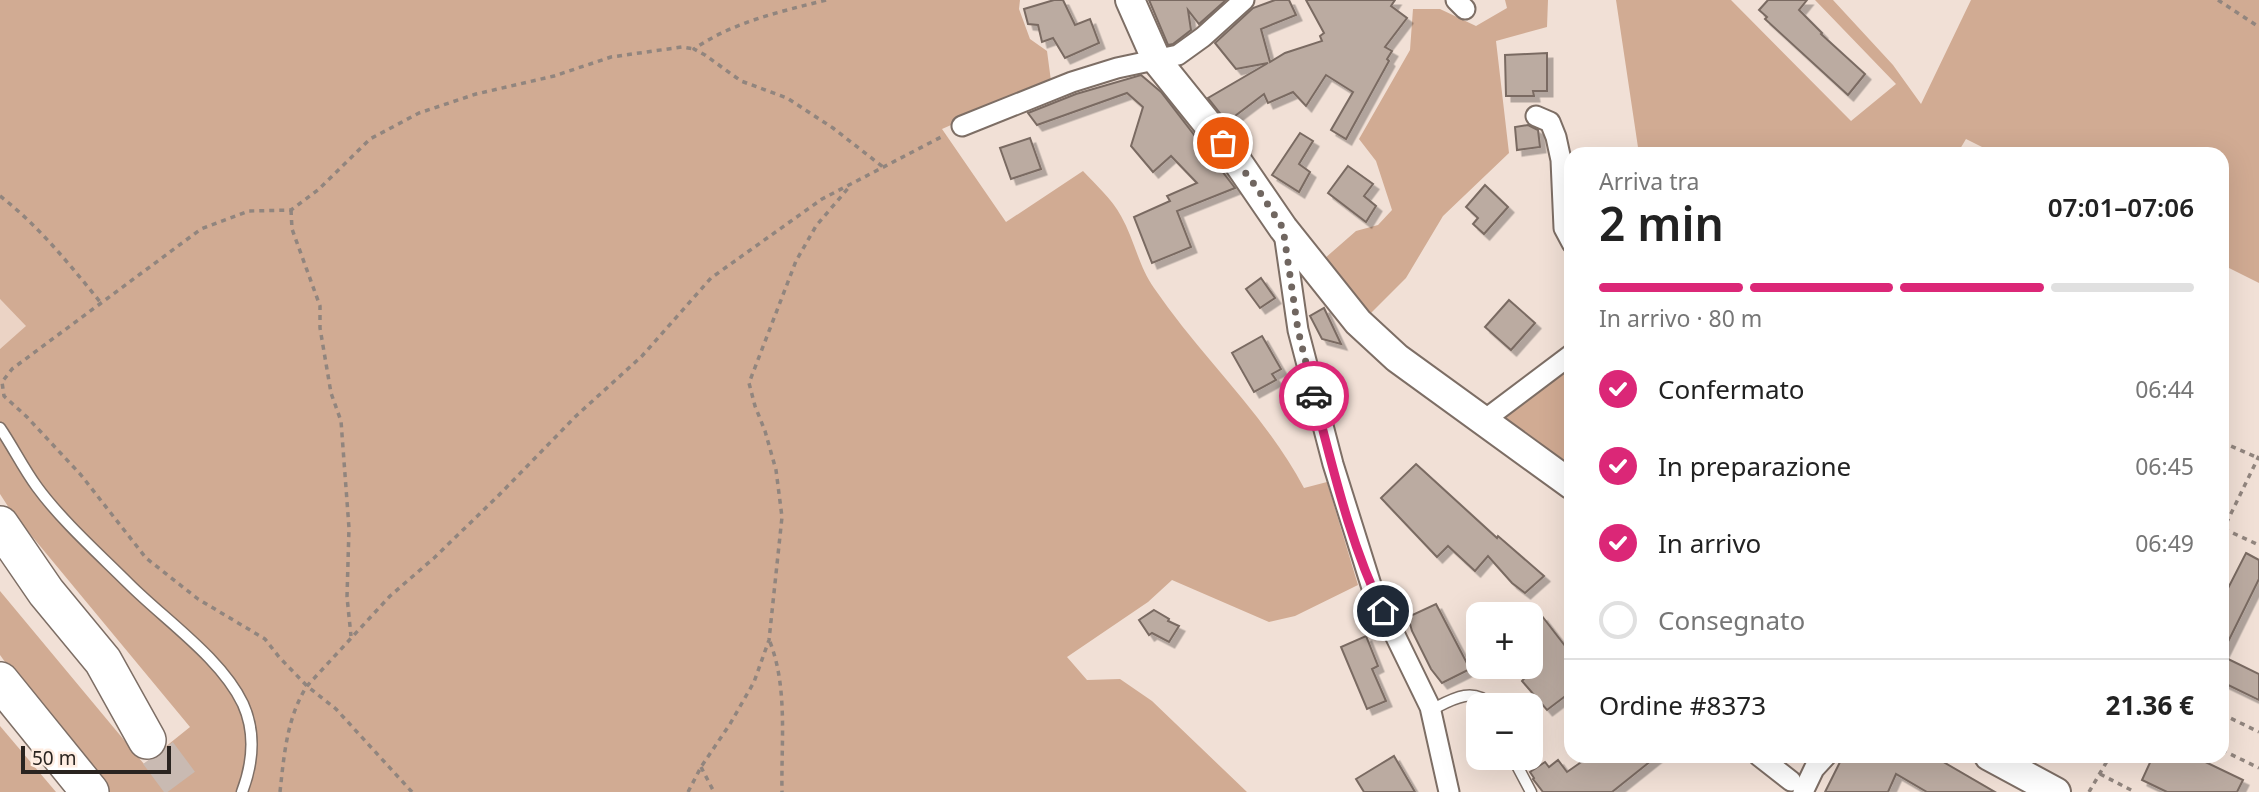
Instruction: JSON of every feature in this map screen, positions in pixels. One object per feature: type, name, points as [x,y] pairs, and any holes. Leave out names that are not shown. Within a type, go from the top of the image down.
[{"type":"highway","points":[[0,525],[46,592],[103,662],[153,747],[0,569]]},
{"type":"highway","points":[[0,681],[88,790]]},
{"type":"highway","points":[[0,709],[88,790]]},
{"type":"main road","points":[[1130,0],[1157,61],[1235,158],[1283,228],[1372,337],[1564,479]]},
{"type":"main road","points":[[2002,763],[2056,792]]},
{"type":"street","points":[[962,126],[1072,82],[1117,68],[1178,55],[1244,0]]},
{"type":"street","points":[[1536,116],[1550,122],[1562,160],[1564,228]]},
{"type":"street","points":[[1283,228],[1301,343],[1347,513],[1372,588],[1431,710],[1449,792]]},
{"type":"street","points":[[1483,421],[1564,360]]},
{"type":"street","points":[[1768,763],[1797,787],[1820,763]]},
{"type":"lane","points":[[0,428],[37,487],[131,586],[229,679],[251,727],[249,773],[242,792]]},
{"type":"lane","points":[[1431,710],[1466,694]]},
{"type":"lane","points":[[1519,770],[1531,792]]},
{"type":"path","points":[[694,50],[733,27],[826,0]]},
{"type":"path","points":[[2218,0],[2259,27]]},
{"type":"path","points":[[412,792],[336,709],[307,685],[265,639],[198,599],[146,558],[81,475],[27,416],[4,396],[2,383],[12,369],[201,229],[250,211],[291,210],[318,190],[370,139],[419,113],[476,94],[554,76],[611,57],[682,47],[694,50],[741,81],[787,98],[833,128],[883,167]]},
{"type":"path","points":[[280,792],[285,745],[296,702],[307,685],[390,596],[434,558],[576,416],[642,356],[711,278],[822,199],[962,126]]},
{"type":"path","points":[[688,792],[754,682],[769,640],[782,517],[776,470],[749,383],[796,261],[816,226],[851,184]]},
{"type":"path","points":[[0,196],[26,218],[101,303]]},
{"type":"path","points":[[291,210],[292,229],[320,306],[320,328],[331,393],[341,421],[349,528],[347,597],[351,636]]},
{"type":"path","points":[[2229,445],[2258,457],[2229,517]]},
{"type":"path","points":[[2229,532],[2259,545]]},
{"type":"path","points":[[769,640],[777,660],[782,717],[782,792]]},
{"type":"path","points":[[2229,717],[2259,732]]},
{"type":"path","points":[[2229,753],[2259,768]]},
{"type":"path","points":[[2089,792],[2106,763]]},
{"type":"path","points":[[701,768],[714,792]]},
{"type":"path","points":[[2100,774],[2134,792]]},
{"type":"shaded area","points":[[0,0],[1020,0],[1019,9],[1030,39],[1047,51],[1051,81],[942,129],[1006,222],[1083,171],[1104,192],[1121,216],[1154,288],[1271,435],[1304,488],[1327,482],[1358,585],[1295,616],[1269,622],[1172,580],[1148,602],[1067,657],[1087,680],[1120,679],[1152,701],[1247,792],[107,792],[42,713],[0,655],[0,591],[144,764],[190,727],[11,511],[0,494],[0,349],[26,326],[0,299]]},
{"type":"shaded area","points":[[1505,0],[1548,0],[1547,27],[1496,41],[1509,153],[1443,216],[1406,278],[1367,317],[1324,259],[1356,231],[1378,225],[1392,210],[1376,161],[1359,139],[1410,50],[1413,9],[1440,9],[1476,26],[1507,8]]},
{"type":"shaded area","points":[[1616,0],[1731,0],[1851,121],[1896,84],[1815,0],[1833,0],[1893,65],[1921,104],[1971,0],[2259,0],[2259,283],[2229,268],[2229,147],[1982,147],[1966,139],[1961,147],[1638,147]]},
{"type":"shaded area","points":[[0,299],[27,326],[0,349]]},
{"type":"shaded area","points":[[1564,370],[1564,465],[1504,419]]},
{"type":"shaded area","points":[[0,726],[56,792],[0,792]]},
{"type":"building","points":[[1063,0],[1075,25],[1090,19],[1099,43],[1065,58],[1053,38],[1042,42],[1038,25],[1028,24],[1024,9]]},
{"type":"building","points":[[1149,0],[1226,0],[1199,24],[1188,10],[1191,30],[1168,45]]},
{"type":"building","points":[[1275,0],[1289,0],[1296,15],[1261,29],[1270,62],[1285,53],[1322,41],[1320,36],[1324,33],[1306,0],[1395,0],[1391,6],[1407,18],[1385,47],[1392,51],[1387,59],[1389,61],[1346,139],[1331,130],[1353,92],[1326,75],[1306,106],[1293,92],[1268,103],[1264,94],[1227,122],[1208,98],[1268,63],[1236,69],[1215,43],[1253,8]]},
{"type":"building","points":[[1768,0],[1807,0],[1799,10],[1865,74],[1848,95],[1765,19],[1767,17],[1759,10]]},
{"type":"building","points":[[1547,53],[1547,91],[1533,91],[1534,96],[1506,96],[1505,55]]},
{"type":"building","points":[[1141,75],[1161,92],[1235,188],[1177,211],[1191,247],[1152,263],[1134,217],[1170,201],[1167,196],[1197,183],[1171,156],[1153,172],[1131,146],[1143,107],[1127,93],[1037,125],[1028,113],[1076,94]]},
{"type":"building","points":[[1528,125],[1538,130],[1540,147],[1517,150],[1515,127]]},
{"type":"building","points":[[1300,133],[1313,141],[1299,164],[1310,172],[1299,192],[1272,175]]},
{"type":"building","points":[[1030,138],[1041,169],[1011,179],[1000,148]]},
{"type":"building","points":[[1348,166],[1373,184],[1364,196],[1376,206],[1366,222],[1328,193]]},
{"type":"building","points":[[1485,185],[1508,207],[1484,234],[1473,224],[1478,218],[1466,207]]},
{"type":"building","points":[[1261,278],[1275,298],[1260,308],[1246,289]]},
{"type":"building","points":[[1509,300],[1535,323],[1511,350],[1485,327]]},
{"type":"building","points":[[1324,308],[1341,344],[1322,339],[1310,316]]},
{"type":"building","points":[[1262,336],[1281,369],[1272,374],[1276,380],[1254,392],[1232,353]]},
{"type":"building","points":[[1416,464],[1497,538],[1498,536],[1544,576],[1525,593],[1512,583],[1488,556],[1475,571],[1448,546],[1437,557],[1381,498]]},
{"type":"building","points":[[2246,553],[2259,560],[2259,579],[2229,640],[2229,586]]},
{"type":"building","points":[[1436,604],[1466,661],[1466,671],[1442,683],[1431,669],[1408,617]]},
{"type":"building","points":[[1154,610],[1179,626],[1169,642],[1152,633],[1149,635],[1139,620]]},
{"type":"building","points":[[1543,617],[1564,645],[1564,697],[1547,710],[1543,705],[1543,693],[1532,693],[1522,681],[1543,679]]},
{"type":"building","points":[[1366,636],[1378,666],[1372,669],[1386,701],[1367,709],[1341,647]]},
{"type":"building","points":[[2229,659],[2259,674],[2259,700],[2229,685]]},
{"type":"building","points":[[1394,756],[1415,792],[1364,792],[1356,779]]},
{"type":"building","points":[[1558,760],[1567,772],[1580,763],[1648,763],[1612,792],[1543,792],[1530,772],[1543,770],[1545,762],[1549,767]]},
{"type":"building","points":[[1840,763],[1945,763],[1995,792],[1927,792],[1896,774],[1888,792],[1825,792]]},
{"type":"building","points":[[2150,763],[2208,763],[2243,780],[2237,792],[2167,792],[2142,780]]},
{"type":"tunnel","points":[[158,753],[187,792]]},
{"type":"way so far","points":[[1223,143],[1283,228],[1298,330],[1314,396]]},
{"type":"route","points":[[1314,396],[1355,538],[1383,611]]}]
